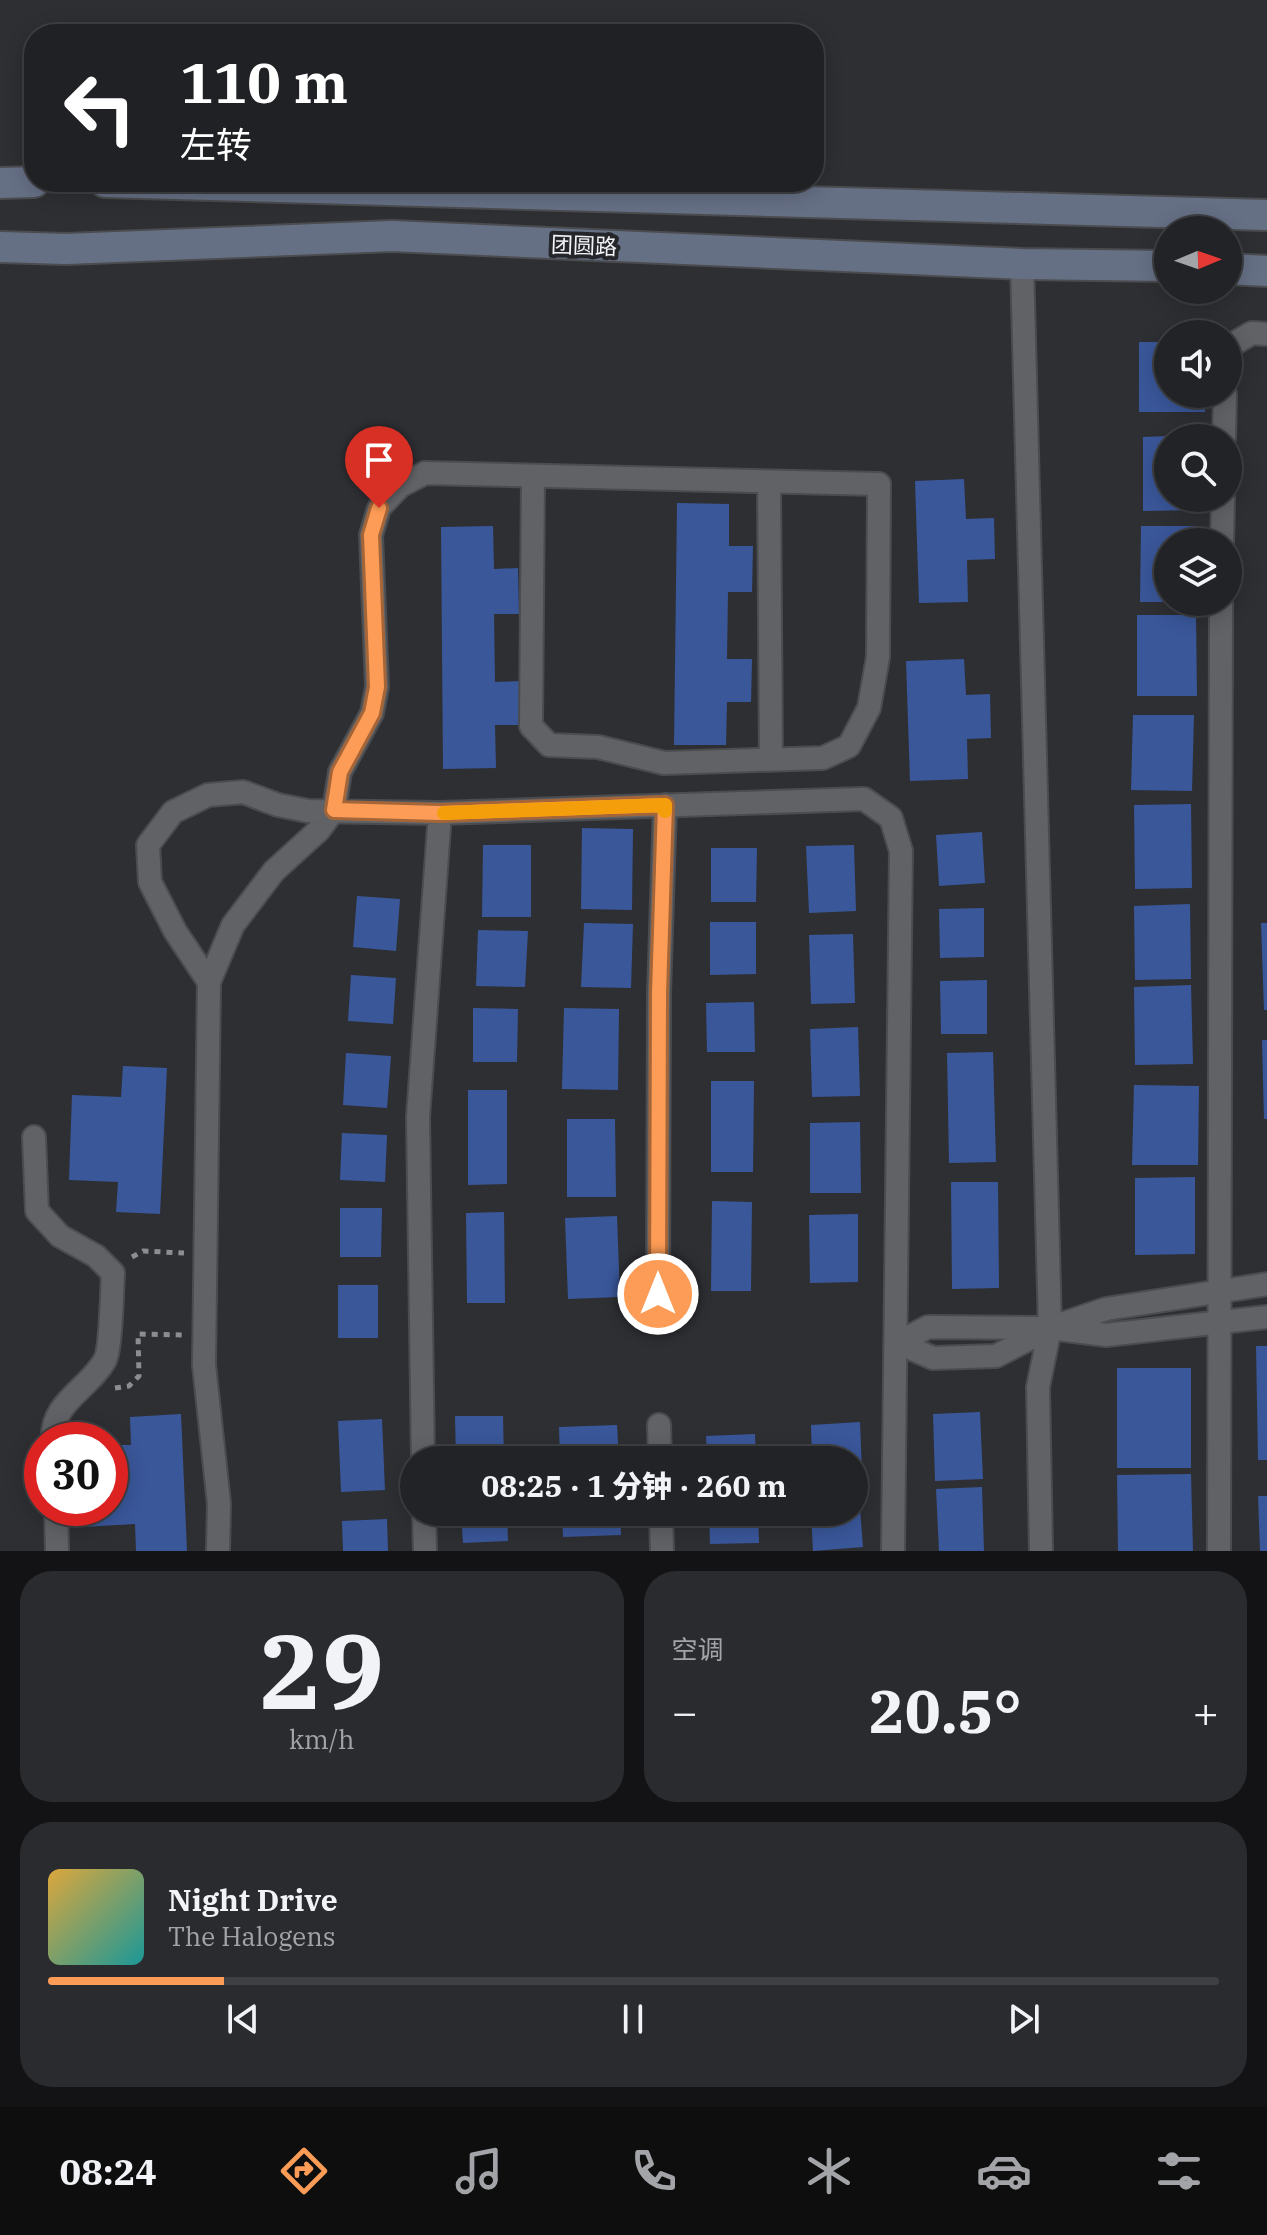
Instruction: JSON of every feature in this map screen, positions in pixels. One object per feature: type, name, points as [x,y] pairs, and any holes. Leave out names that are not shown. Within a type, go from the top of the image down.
[{"type":"street","points":[[0,183],[24,182]]},
{"type":"street","points":[[457,192],[1267,215]]},
{"type":"street","name":"团圆路","points":[[0,247],[66,249],[392,236],[1022,264],[1154,266]]},
{"type":"street","points":[[1022,264],[1050,1328],[1038,1387],[1041,1551]]},
{"type":"street","points":[[1242,270],[1267,271]]},
{"type":"street","points":[[1242,339],[1252,333],[1267,334]]},
{"type":"street","points":[[218,1551],[219,1504],[204,1365],[209,982],[233,925],[274,871],[319,830],[334,810],[340,772],[372,713],[377,687],[371,535],[379,508],[400,486],[425,473],[879,484],[878,657],[869,708],[849,746],[823,758],[664,763],[598,747],[549,745],[531,726],[533,478]]},
{"type":"street","points":[[769,482],[771,759]]},
{"type":"street","points":[[1219,1551],[1221,616]]},
{"type":"street","points":[[209,982],[175,931],[150,882],[148,845],[173,812],[208,795],[243,792],[278,805],[440,813],[864,799],[891,818],[901,851],[898,1343],[893,1551]]},
{"type":"street","points":[[658,1294],[659,993],[665,805]]},
{"type":"street","points":[[423,1446],[418,1117],[440,813]]},
{"type":"street","points":[[34,1137],[37,1211],[60,1236],[96,1256],[113,1273],[106,1359],[89,1376],[55,1422]]},
{"type":"street","points":[[898,1343],[933,1358],[996,1356],[1050,1328],[1106,1309],[1267,1284]]},
{"type":"street","points":[[898,1343],[928,1327],[1050,1328],[1106,1335],[1267,1317]]},
{"type":"street","points":[[659,1425],[660,1446]]},
{"type":"street","points":[[56,1526],[57,1551]]},
{"type":"street","points":[[424,1526],[425,1551]]},
{"type":"street","points":[[661,1526],[662,1551]]},
{"type":"path","points":[[113,1273],[143,1251],[205,1253]]},
{"type":"path","points":[[89,1376],[109,1388],[129,1386],[139,1376],[138,1334],[204,1336]]},
{"type":"building","points":[[1139,342],[1154,342],[1154,408],[1205,408],[1205,412],[1139,412]]},
{"type":"building","points":[[1143,437],[1154,437],[1154,511],[1143,511]]},
{"type":"building","points":[[964,479],[966,519],[994,518],[995,559],[967,560],[968,602],[919,603],[915,481]]},
{"type":"building","points":[[677,503],[729,504],[729,546],[753,546],[752,592],[728,592],[727,659],[752,659],[751,702],[727,702],[726,745],[674,745]]},
{"type":"building","points":[[493,526],[494,569],[518,568],[519,614],[494,614],[495,682],[520,681],[521,725],[495,725],[496,768],[443,769],[441,527]]},
{"type":"building","points":[[1141,526],[1196,526],[1154,528],[1154,602],[1140,602]]},
{"type":"building","points":[[1137,615],[1196,616],[1197,696],[1137,696]]},
{"type":"building","points":[[964,659],[966,695],[990,694],[991,738],[967,739],[968,779],[910,781],[906,661]]},
{"type":"building","points":[[1133,715],[1194,715],[1192,791],[1131,790]]},
{"type":"building","points":[[1191,804],[1192,888],[1135,889],[1134,805]]},
{"type":"building","points":[[582,828],[633,829],[632,910],[581,909]]},
{"type":"building","points":[[982,832],[985,883],[939,886],[936,835]]},
{"type":"building","points":[[483,845],[531,845],[531,917],[482,917]]},
{"type":"building","points":[[854,845],[856,911],[809,913],[806,846]]},
{"type":"building","points":[[711,848],[757,848],[756,902],[711,902]]},
{"type":"building","points":[[357,896],[400,899],[396,951],[353,947]]},
{"type":"building","points":[[1190,904],[1191,979],[1135,980],[1134,906]]},
{"type":"building","points":[[984,908],[984,957],[940,958],[939,909]]},
{"type":"building","points":[[710,922],[756,922],[756,974],[710,975]]},
{"type":"building","points":[[584,923],[633,924],[631,988],[581,987]]},
{"type":"building","points":[[1261,923],[1267,923],[1267,1010],[1264,1010]]},
{"type":"building","points":[[478,930],[528,931],[525,987],[476,986]]},
{"type":"building","points":[[853,934],[855,1003],[811,1004],[809,935]]},
{"type":"building","points":[[351,975],[396,978],[393,1024],[348,1021]]},
{"type":"building","points":[[987,980],[987,1034],[941,1034],[940,981]]},
{"type":"building","points":[[1191,985],[1193,1064],[1135,1065],[1134,987]]},
{"type":"building","points":[[754,1002],[755,1052],[707,1052],[706,1003]]},
{"type":"building","points":[[473,1008],[518,1009],[517,1062],[473,1062]]},
{"type":"building","points":[[564,1008],[619,1009],[618,1090],[562,1089]]},
{"type":"building","points":[[858,1027],[860,1096],[812,1097],[810,1029]]},
{"type":"building","points":[[1262,1040],[1267,1040],[1267,1119],[1264,1119]]},
{"type":"building","points":[[993,1052],[996,1162],[949,1163],[947,1053]]},
{"type":"building","points":[[346,1053],[391,1056],[387,1108],[343,1105]]},
{"type":"building","points":[[123,1066],[167,1068],[160,1214],[116,1212],[118,1182],[69,1180],[72,1095],[121,1097]]},
{"type":"building","points":[[711,1081],[754,1081],[753,1172],[711,1172]]},
{"type":"building","points":[[1134,1085],[1199,1086],[1198,1165],[1132,1165]]},
{"type":"building","points":[[468,1090],[507,1090],[507,1184],[468,1185]]},
{"type":"building","points":[[567,1119],[615,1119],[616,1197],[567,1197]]},
{"type":"building","points":[[860,1122],[861,1193],[810,1193],[810,1123]]},
{"type":"building","points":[[342,1133],[387,1135],[385,1182],[340,1180]]},
{"type":"building","points":[[1195,1177],[1195,1254],[1135,1255],[1135,1178]]},
{"type":"building","points":[[951,1182],[998,1182],[999,1288],[952,1289]]},
{"type":"building","points":[[712,1201],[752,1202],[751,1291],[711,1291]]},
{"type":"building","points":[[340,1208],[382,1208],[381,1257],[340,1257]]},
{"type":"building","points":[[504,1212],[505,1303],[467,1303],[466,1213]]},
{"type":"building","points":[[858,1214],[858,1282],[810,1283],[809,1215]]},
{"type":"building","points":[[617,1216],[620,1297],[568,1299],[565,1218]]},
{"type":"building","points":[[338,1285],[378,1285],[378,1338],[338,1338]]},
{"type":"building","points":[[1256,1346],[1267,1346],[1267,1460],[1258,1460]]},
{"type":"building","points":[[1117,1368],[1191,1368],[1191,1468],[1117,1468]]},
{"type":"building","points":[[980,1412],[983,1479],[935,1481],[933,1414]]},
{"type":"building","points":[[181,1414],[187,1551],[136,1551],[135,1524],[128,1524],[130,1417]]},
{"type":"building","points":[[455,1416],[503,1416],[504,1446],[456,1446]]},
{"type":"building","points":[[382,1419],[385,1490],[341,1492],[338,1421]]},
{"type":"building","points":[[860,1422],[861,1446],[812,1446],[811,1425]]},
{"type":"building","points":[[617,1425],[618,1446],[560,1446],[559,1427]]},
{"type":"building","points":[[755,1434],[755,1446],[706,1446],[706,1436]]},
{"type":"building","points":[[1191,1474],[1193,1551],[1118,1551],[1117,1475]]},
{"type":"building","points":[[982,1487],[984,1551],[939,1551],[936,1489]]},
{"type":"building","points":[[1258,1496],[1267,1496],[1267,1551],[1260,1551]]},
{"type":"building","points":[[387,1519],[388,1551],[343,1551],[342,1521]]},
{"type":"building","points":[[462,1526],[507,1526],[508,1541],[463,1543]]},
{"type":"building","points":[[563,1526],[621,1526],[621,1535],[563,1537]]},
{"type":"building","points":[[709,1526],[758,1526],[759,1543],[710,1544]]},
{"type":"building","points":[[812,1526],[861,1526],[863,1547],[813,1551]]},
{"type":"slow traffic","points":[[444,813],[665,805],[665,811]]},
{"type":"route","points":[[379,508],[371,535],[377,687],[372,713],[340,772],[334,810],[440,813],[665,805],[659,993],[658,1294]]}]
